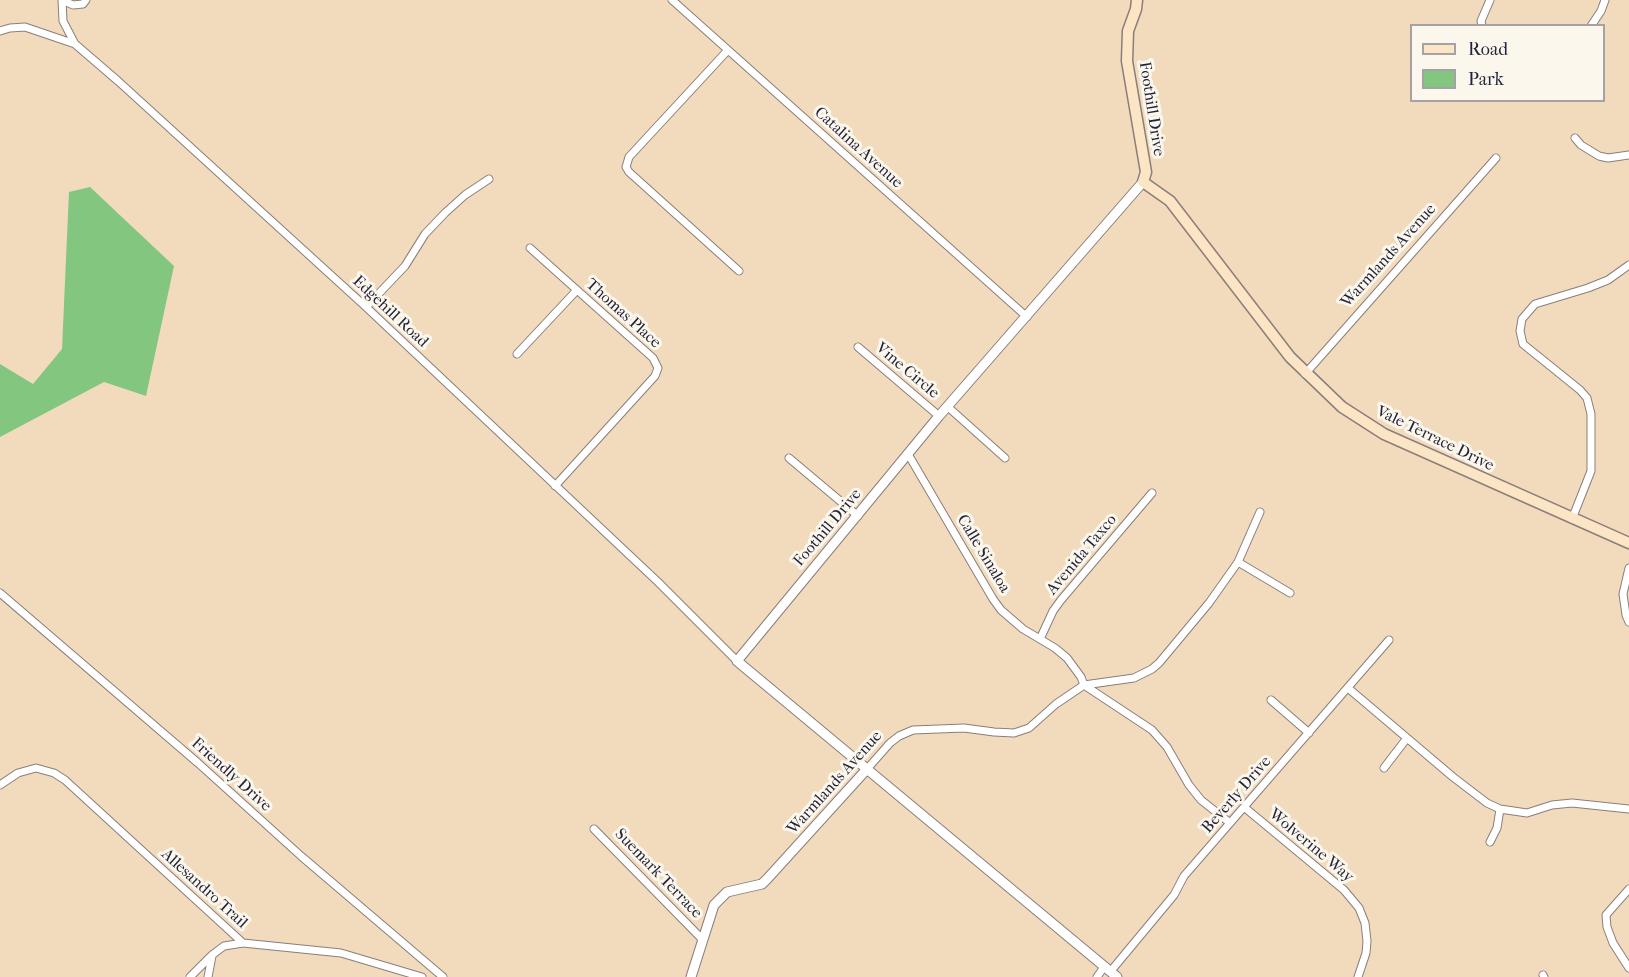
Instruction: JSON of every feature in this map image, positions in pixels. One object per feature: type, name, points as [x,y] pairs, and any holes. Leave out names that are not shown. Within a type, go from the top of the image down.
[{"type":"main road","name":"Foothill Drive","points":[[1137,0],[1128,31],[1127,61],[1146,172],[1143,182]]},
{"type":"main road","name":"Vale Terrace Drive","points":[[1143,182],[1170,201],[1290,357],[1305,374],[1342,407],[1383,434],[1629,543]]},
{"type":"street","points":[[75,44],[63,21],[62,0],[74,5],[86,0]]},
{"type":"street","name":"Catalina Avenue","points":[[672,0],[1027,317]]},
{"type":"street","points":[[1481,24],[1480,21],[1490,0]]},
{"type":"street","points":[[1592,24],[1605,0]]},
{"type":"street","name":"Edgehill Road","points":[[0,31],[25,27],[75,44],[366,307],[737,661]]},
{"type":"street","points":[[728,50],[629,157],[626,167],[740,271]]},
{"type":"street","points":[[1575,138],[1581,145],[1599,156],[1608,158],[1629,155]]},
{"type":"street","name":"Warmlands Avenue","points":[[1305,374],[1496,158]]},
{"type":"street","points":[[366,307],[405,266],[425,234],[445,213],[465,195],[489,179]]},
{"type":"street","name":"Foothill Drive","points":[[737,661],[939,416],[1143,182]]},
{"type":"street","name":"Thomas Place","points":[[530,248],[653,358],[658,368],[655,376],[555,486]]},
{"type":"street","points":[[1572,519],[1591,471],[1591,414],[1587,398],[1580,390],[1522,344],[1520,332],[1522,319],[1534,304],[1608,280],[1629,265]]},
{"type":"street","points":[[518,354],[577,290]]},
{"type":"street","name":"Vine Circle","points":[[858,347],[939,416]]},
{"type":"street","points":[[948,407],[1005,458]]},
{"type":"street","name":"Calle Sinaloa","points":[[908,454],[1001,610],[1023,629],[1067,658],[1084,685],[1152,730],[1167,747],[1189,785],[1201,800],[1230,823]]},
{"type":"street","points":[[789,458],[858,516]]},
{"type":"street","name":"Avenida Taxco","points":[[1040,639],[1053,611],[1061,600],[1152,493]]},
{"type":"street","name":"Warmlands Avenue","points":[[691,977],[714,905],[727,892],[762,884],[890,743],[899,736],[914,730],[964,728],[1014,733],[1029,728],[1056,704],[1084,685],[1134,678],[1152,669],[1209,603],[1238,562],[1260,513]]},
{"type":"street","points":[[1238,562],[1290,593]]},
{"type":"street","points":[[1629,568],[1623,594],[1629,622]]},
{"type":"street","name":"Friendly Drive","points":[[0,593],[443,977]]},
{"type":"street","name":"Beverly Drive","points":[[1097,977],[1110,972],[1174,895],[1184,876],[1389,640]]},
{"type":"street","points":[[737,661],[1110,972]]},
{"type":"street","points":[[1348,688],[1453,777],[1487,803],[1500,809],[1527,813],[1552,805],[1572,803],[1629,808]]},
{"type":"street","points":[[1270,700],[1309,733]]},
{"type":"street","points":[[1384,768],[1407,738]]},
{"type":"street","name":"Allesandro Trail","points":[[0,784],[18,773],[36,768],[54,773],[65,780],[243,943],[341,953],[422,977]]},
{"type":"street","name":"Wolverine Way","points":[[1244,807],[1344,890],[1359,908],[1365,923],[1367,942],[1358,977]]},
{"type":"street","points":[[1490,842],[1497,828],[1500,809]]},
{"type":"street","name":"Suemark Terrace","points":[[594,829],[702,939]]},
{"type":"street","points":[[1629,889],[1606,915],[1606,927],[1612,943],[1629,968]]},
{"type":"street","points":[[190,977],[212,955],[226,945],[243,943]]},
{"type":"street","points":[[208,977],[212,955]]},
{"type":"green space","points":[[90,187],[174,266],[146,396],[104,382],[0,437],[0,364],[33,384],[62,349],[69,192]]}]
